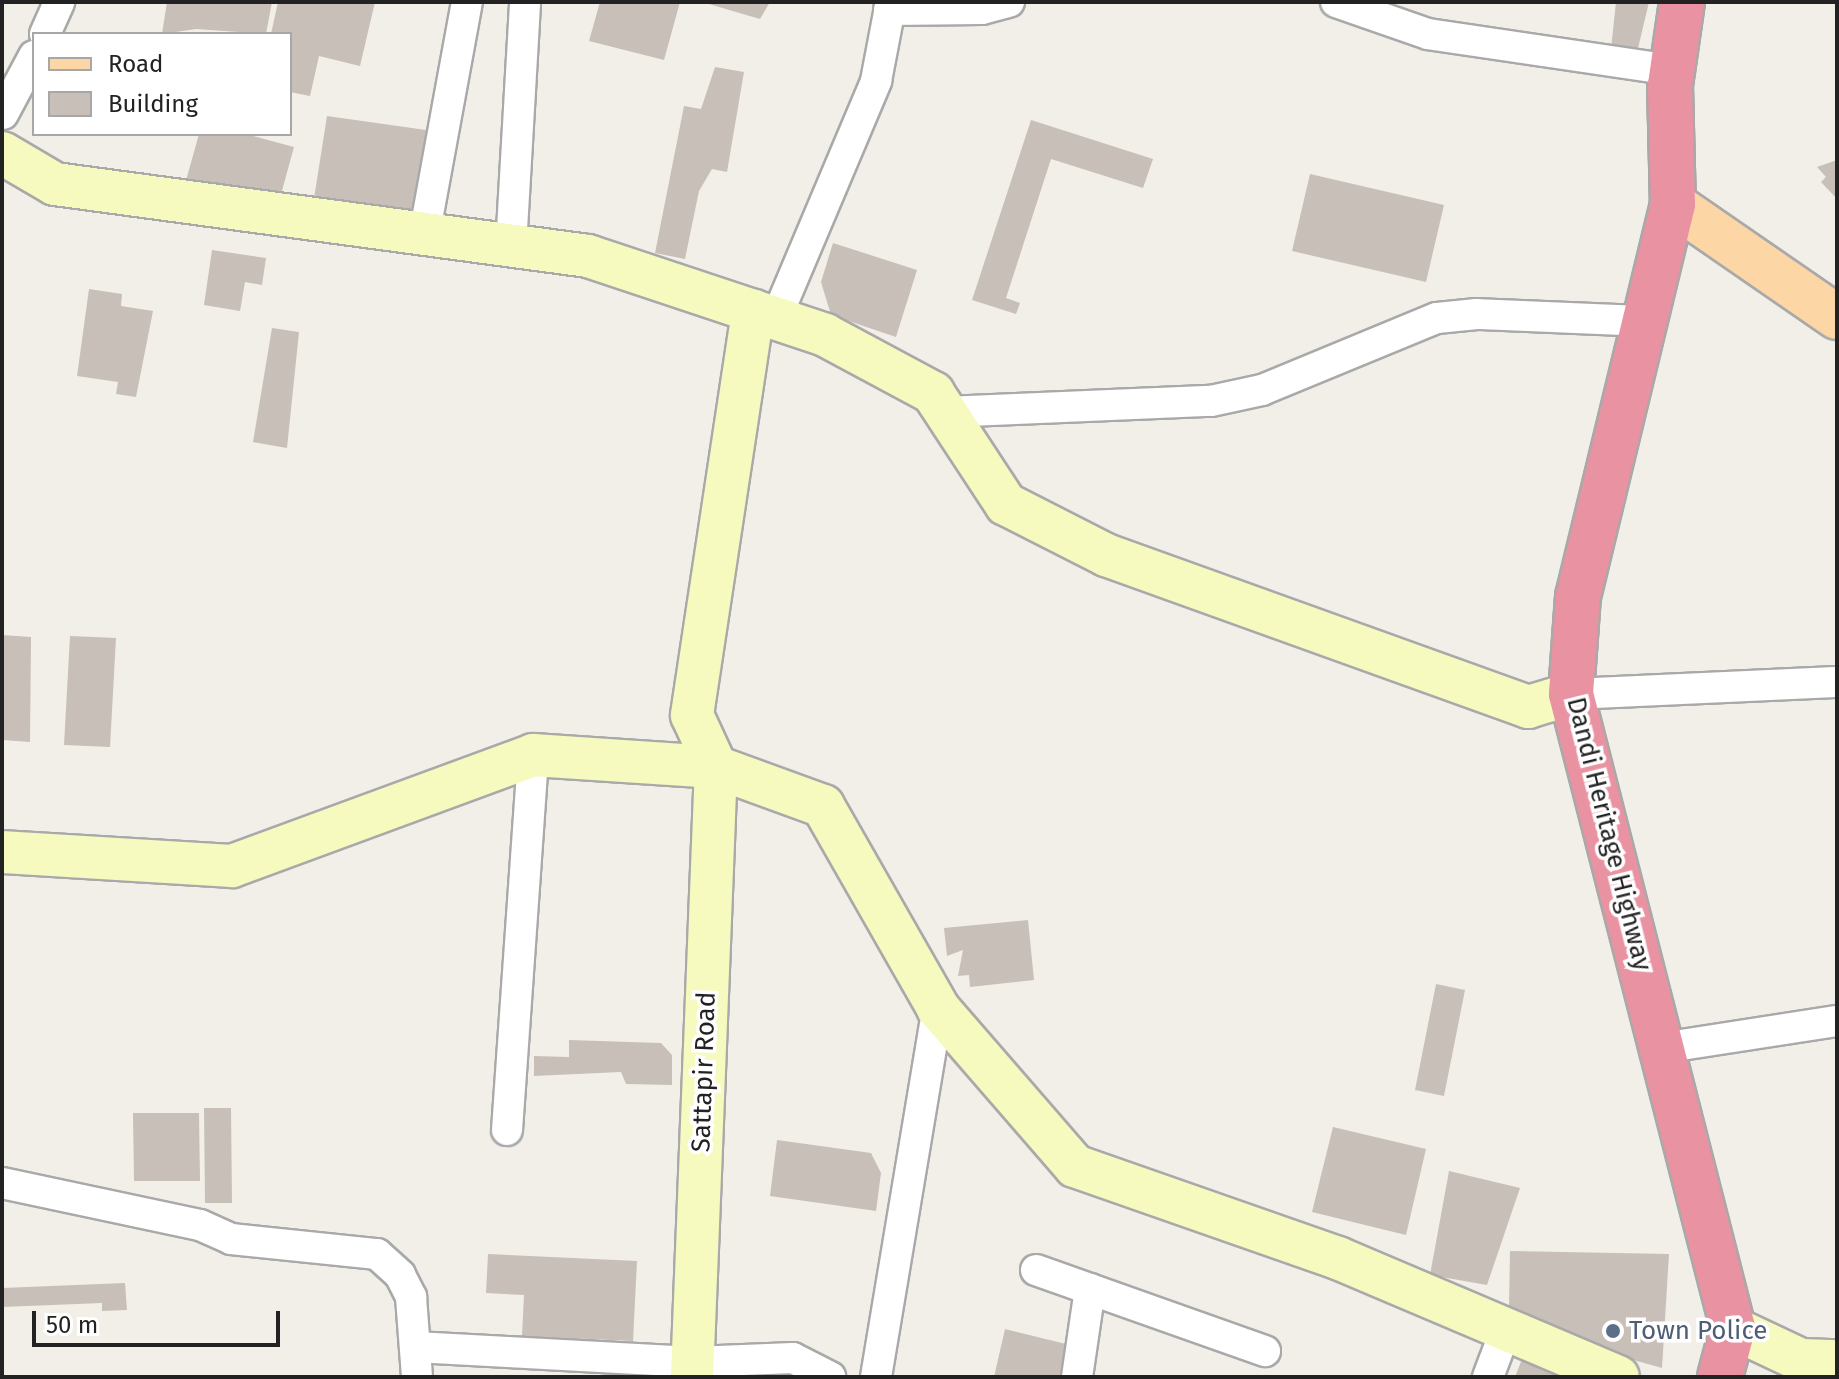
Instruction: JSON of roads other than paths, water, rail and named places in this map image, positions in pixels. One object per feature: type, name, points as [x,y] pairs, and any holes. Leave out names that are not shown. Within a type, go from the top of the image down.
[{"type":"highway","name":"Dandi Heritage Highway","points":[[1682,2],[1672,70],[1673,204],[1578,596],[1571,694],[1733,1328],[1720,1377]]},
{"type":"main road","points":[[1673,204],[1837,317]]},
{"type":"street","points":[[46,32],[59,2]]},
{"type":"street","points":[[424,236],[467,2]]},
{"type":"street","points":[[511,247],[525,2]]},
{"type":"street","points":[[716,767],[692,715],[764,317],[876,81],[890,6],[982,9],[1009,2]]},
{"type":"street","points":[[1336,2],[1428,34],[1672,70]]},
{"type":"street","points":[[32,60],[2,112],[11,158],[55,184],[588,256],[825,335],[933,393],[1006,504],[1106,555],[1528,707],[1571,694],[1837,682]]},
{"type":"street","points":[[945,412],[1211,401],[1262,390],[1437,318],[1477,314],[1644,321]]},
{"type":"street","points":[[507,1130],[533,755]]},
{"type":"street","points":[[2,852],[232,866],[533,755],[716,767],[823,806],[938,1008],[1075,1166],[1338,1258],[1505,1332],[1618,1377]]},
{"type":"street","name":"Sattapir Road","points":[[693,1369],[716,767]]},
{"type":"street","points":[[876,1377],[938,1008]]},
{"type":"street","points":[[1662,1048],[1837,1021]]},
{"type":"street","points":[[2,1183],[200,1225],[231,1239],[377,1254],[400,1275],[411,1297],[417,1377]]},
{"type":"street","points":[[1036,1270],[1265,1351]]},
{"type":"street","points":[[1077,1377],[1090,1289]]},
{"type":"street","points":[[1733,1328],[1801,1360],[1827,1366]]},
{"type":"street","points":[[1488,1377],[1505,1332]]},
{"type":"street","points":[[415,1347],[693,1369],[793,1358],[830,1377]]},
{"type":"place","name":"Town Police","points":[[1613,1331]]}]
